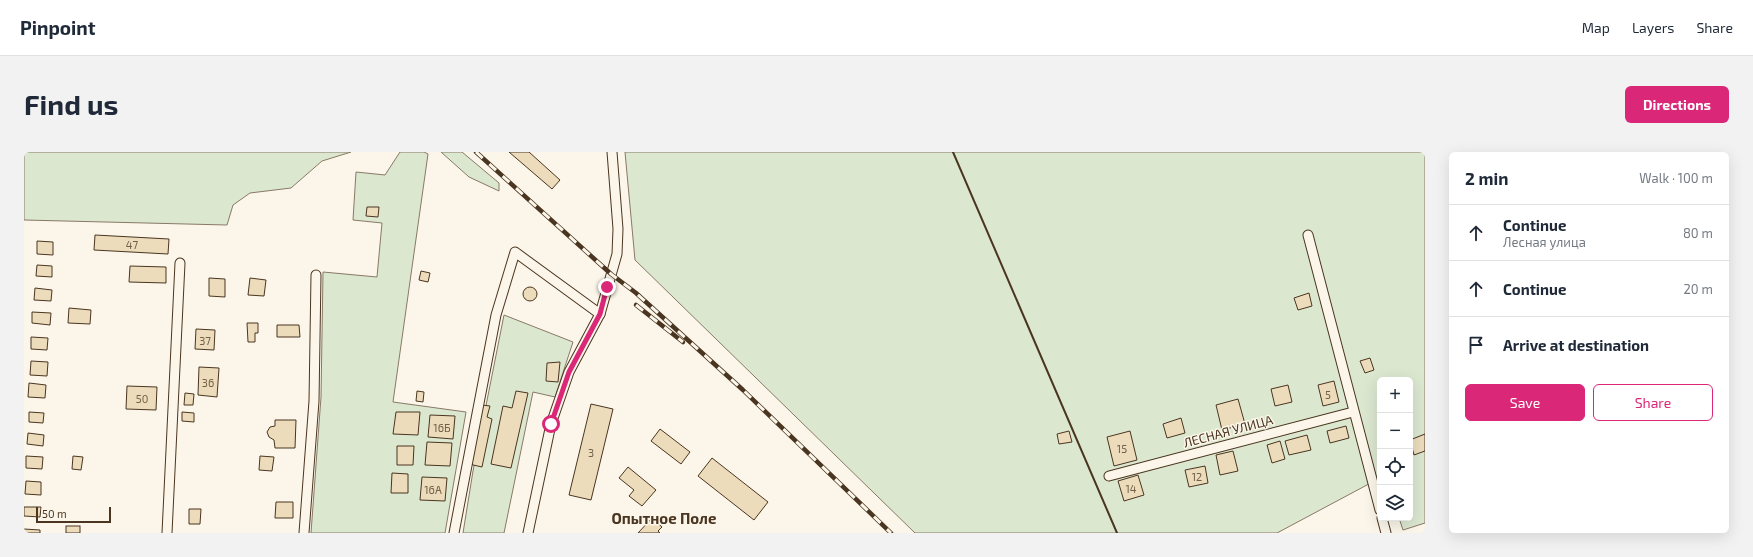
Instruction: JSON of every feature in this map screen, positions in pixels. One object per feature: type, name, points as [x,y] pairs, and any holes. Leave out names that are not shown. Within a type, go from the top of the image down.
[{"type":"street","points":[[528,533],[551,424],[569,372],[600,314],[617,254],[618,229],[612,152]]},
{"type":"street","points":[[1308,235],[1353,412],[1377,499]]},
{"type":"street","points":[[454,533],[496,315],[515,252],[600,314]]},
{"type":"street","points":[[167,533],[180,263]]},
{"type":"street","points":[[304,533],[314,402],[316,275]]},
{"type":"street","name":"ЛЕСНАЯ УЛИЦА","points":[[1108,476],[1353,412]]},
{"type":"street","points":[[1383,521],[1386,533]]},
{"type":"green space","points":[[24,152],[351,152],[322,161],[291,188],[250,193],[233,205],[227,225],[24,220]]},
{"type":"green space","points":[[400,152],[424,152],[428,154],[393,402],[466,412],[445,533],[311,533],[321,397],[323,272],[377,277],[382,223],[353,220],[356,172],[385,175]]},
{"type":"green space","points":[[441,152],[462,152],[499,183],[499,191],[469,177]]},
{"type":"green space","points":[[625,152],[1425,152],[1425,523],[1403,530],[1400,521],[1413,521],[1413,377],[1377,377],[1377,480],[1277,533],[915,533],[635,260]]},
{"type":"green space","points":[[504,315],[573,342],[555,397],[533,392],[504,533],[463,533],[473,471]]},
{"type":"building","points":[[509,152],[529,152],[560,180],[552,189]]},
{"type":"building","points":[[367,207],[379,207],[378,217],[366,216]]},
{"type":"building","points":[[95,235],[169,239],[168,254],[94,250]]},
{"type":"building","points":[[37,241],[53,242],[53,255],[37,254]]},
{"type":"building","points":[[37,265],[52,266],[52,277],[36,276]]},
{"type":"building","points":[[130,266],[166,267],[166,283],[129,282]]},
{"type":"building","points":[[421,271],[430,273],[428,282],[419,280]]},
{"type":"building","points":[[209,278],[225,279],[225,297],[209,296]]},
{"type":"building","points":[[250,278],[266,280],[264,296],[248,295]]},
{"type":"building","points":[[527,287],[533,287],[537,291],[537,297],[533,301],[527,301],[523,297],[523,291]]},
{"type":"building","points":[[35,288],[52,290],[51,301],[34,300]]},
{"type":"building","points":[[1309,293],[1312,306],[1298,310],[1294,298]]},
{"type":"building","points":[[69,308],[91,310],[90,324],[68,323]]},
{"type":"building","points":[[32,312],[51,313],[50,325],[32,323]]},
{"type":"building","points":[[247,323],[258,323],[258,333],[255,333],[255,342],[248,342]]},
{"type":"building","points":[[277,325],[299,325],[300,337],[277,337]]},
{"type":"building","points":[[196,329],[215,330],[214,350],[195,349]]},
{"type":"building","points":[[31,337],[48,338],[47,350],[31,349]]},
{"type":"building","points":[[1370,358],[1374,370],[1365,373],[1360,361]]},
{"type":"building","points":[[31,361],[48,362],[47,376],[30,375]]},
{"type":"building","points":[[560,362],[558,382],[546,381],[547,363]]},
{"type":"building","points":[[199,367],[219,368],[217,397],[198,395]]},
{"type":"building","points":[[1334,381],[1339,402],[1323,406],[1318,385]]},
{"type":"building","points":[[29,383],[46,385],[45,398],[28,397]]},
{"type":"building","points":[[1288,385],[1292,402],[1275,406],[1271,389]]},
{"type":"building","points":[[127,386],[157,387],[156,410],[126,409]]},
{"type":"building","points":[[417,391],[424,392],[423,402],[416,401]]},
{"type":"building","points":[[516,391],[528,393],[511,468],[491,464],[503,406],[512,408]]},
{"type":"building","points":[[185,393],[194,394],[193,405],[184,405]]},
{"type":"building","points":[[1238,399],[1245,424],[1222,430],[1216,405]]},
{"type":"building","points":[[591,404],[613,409],[591,500],[569,495]]},
{"type":"building","points":[[482,405],[490,406],[487,417],[492,419],[482,467],[469,464]]},
{"type":"building","points":[[29,412],[44,413],[43,423],[29,422]]},
{"type":"building","points":[[182,412],[194,413],[194,422],[182,421]]},
{"type":"building","points":[[396,412],[420,412],[418,435],[393,434]]},
{"type":"building","points":[[430,415],[455,416],[453,439],[428,437]]},
{"type":"building","points":[[1181,418],[1185,433],[1167,438],[1163,424]]},
{"type":"building","points":[[275,420],[296,420],[295,448],[275,448],[274,440],[269,437],[267,432],[270,427],[275,426]]},
{"type":"building","points":[[1346,426],[1349,438],[1330,443],[1327,431]]},
{"type":"building","points":[[660,429],[690,452],[681,464],[651,441]]},
{"type":"building","points":[[1069,431],[1072,442],[1059,444],[1057,434]]},
{"type":"building","points":[[1130,431],[1137,460],[1114,466],[1107,437]]},
{"type":"building","points":[[28,433],[44,435],[43,446],[27,444]]},
{"type":"building","points":[[1425,434],[1425,451],[1414,455],[1413,439]]},
{"type":"building","points":[[1307,435],[1311,450],[1289,455],[1285,441]]},
{"type":"building","points":[[1280,441],[1285,459],[1272,463],[1267,445]]},
{"type":"building","points":[[427,442],[452,443],[450,466],[425,465]]},
{"type":"building","points":[[397,446],[414,446],[413,465],[397,465]]},
{"type":"building","points":[[1233,451],[1238,471],[1220,475],[1216,455]]},
{"type":"building","points":[[26,456],[43,457],[42,469],[26,468]]},
{"type":"building","points":[[73,456],[83,457],[81,470],[72,469]]},
{"type":"building","points":[[260,456],[274,457],[272,471],[259,470]]},
{"type":"building","points":[[712,458],[768,502],[754,520],[698,476]]},
{"type":"building","points":[[1205,466],[1208,483],[1189,487],[1185,470]]},
{"type":"building","points":[[628,467],[656,490],[642,506],[629,496],[634,490],[619,478]]},
{"type":"building","points":[[392,473],[408,474],[408,493],[391,493]]},
{"type":"building","points":[[1138,475],[1144,495],[1124,501],[1118,481]]},
{"type":"building","points":[[422,477],[447,478],[445,501],[420,500]]},
{"type":"building","points":[[26,481],[41,482],[41,495],[25,494]]},
{"type":"building","points":[[276,502],[293,502],[293,518],[275,518]]},
{"type":"building","points":[[24,507],[41,507],[40,517],[24,516]]},
{"type":"building","points":[[189,509],[201,509],[200,524],[189,524]]},
{"type":"building","points":[[652,518],[662,527],[658,531],[660,533],[638,533]]},
{"type":"building","points":[[66,526],[80,526],[80,533],[66,533]]},
{"type":"building","points":[[24,529],[40,530],[40,533],[24,533]]},
{"type":"railway","points":[[476,152],[611,274],[636,293],[743,390],[891,533]]},
{"type":"railway","points":[[636,305],[683,342]]},
{"type":"wall","points":[[953,152],[1117,533]]},
{"type":"district","name":"Опытное Поле","points":[[664,518]]},
{"type":"route","points":[[551,424],[569,372],[600,314],[607,287]]}]
